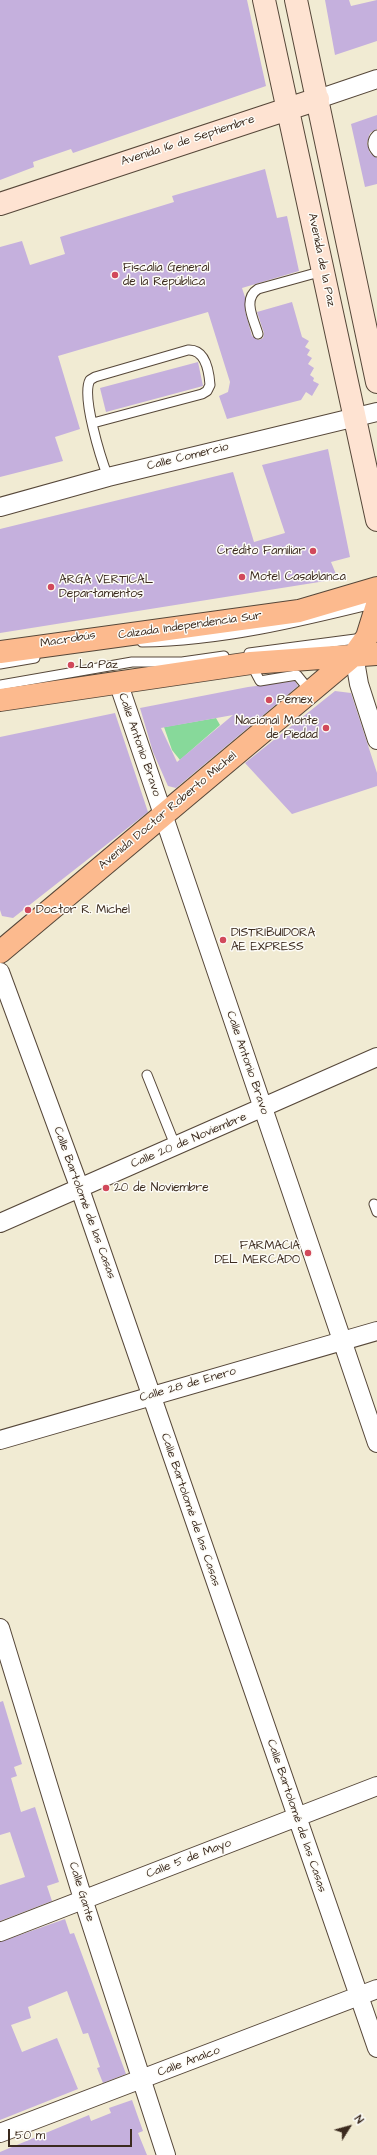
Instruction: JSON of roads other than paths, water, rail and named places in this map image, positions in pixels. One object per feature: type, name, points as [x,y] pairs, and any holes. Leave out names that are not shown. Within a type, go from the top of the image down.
[{"type":"main road","name":"Calzada Independencia Sur","points":[[0,652],[299,611],[377,588]]},
{"type":"main road","points":[[0,700],[118,682],[242,657],[303,675],[354,655],[374,643],[377,604]]},
{"type":"main road","name":"Avenida Doctor Roberto Michel","points":[[0,952],[163,816],[303,675],[354,655]]},
{"type":"street","name":"Avenida de la Paz","points":[[264,0],[377,520]]},
{"type":"street","points":[[296,0],[377,382]]},
{"type":"street","name":"Avenida 16 de Septiembre","points":[[0,204],[377,80]]},
{"type":"street","name":"Calle Comercio","points":[[0,507],[108,477],[355,416],[377,412]]},
{"type":"street","points":[[354,655],[359,684],[377,740]]},
{"type":"street","name":"Calle Antonio Bravo","points":[[118,682],[377,1443]]},
{"type":"street","name":"Calle Bartolomé de las Casas","points":[[0,972],[80,1189],[296,1818],[360,1996],[377,2048]]},
{"type":"street","name":"Calle 20 de Noviembre","points":[[0,1223],[80,1189],[175,1145],[263,1109],[377,1057]]},
{"type":"street","name":"Calle 28 de Enero","points":[[0,1440],[377,1331]]},
{"type":"street","name":"Calle Gante","points":[[0,1628],[83,1900],[166,2155]]},
{"type":"street","name":"Calle 5 de Mayo","points":[[0,1932],[377,1786]]},
{"type":"street","name":"Calle Analco","points":[[0,2133],[377,1989]]},
{"type":"lane","points":[[377,135],[373,142],[373,147],[377,152]]},
{"type":"lane","points":[[258,334],[250,304],[252,292],[323,270]]},
{"type":"lane","points":[[93,423],[202,394],[207,391],[210,385],[204,359],[200,353],[195,350],[188,350],[95,377],[87,385],[96,446],[108,477]]},
{"type":"lane","name":"Macrobús","points":[[68,652],[128,642],[181,642],[300,622],[377,604]]},
{"type":"lane","points":[[0,685],[132,662],[182,662],[374,643]]},
{"type":"lane","name":"Macrobús","points":[[0,664],[45,656]]},
{"type":"lane","points":[[147,1075],[175,1145]]},
{"type":"place","name":"Fiscalía General de la República","points":[[115,275]]},
{"type":"place","name":"Crédito Familiar","points":[[313,551]]},
{"type":"place","name":"Motel Casablanca","points":[[242,577]]},
{"type":"place","name":"ARGA VERTICAL Departamentos","points":[[51,587]]},
{"type":"place","name":"La Paz","points":[[71,665]]},
{"type":"place","name":"Pemex","points":[[269,700]]},
{"type":"place","name":"Nacional Monte de Piedad","points":[[326,728]]},
{"type":"place","name":"Doctor R. Michel","points":[[28,910]]},
{"type":"place","name":"DISTRIBUIDORA AE EXPRESS","points":[[223,940]]},
{"type":"place","name":"20 de Noviembre","points":[[106,1188]]},
{"type":"place","name":"FARMACIA DEL MERCADO","points":[[308,1253]]}]
